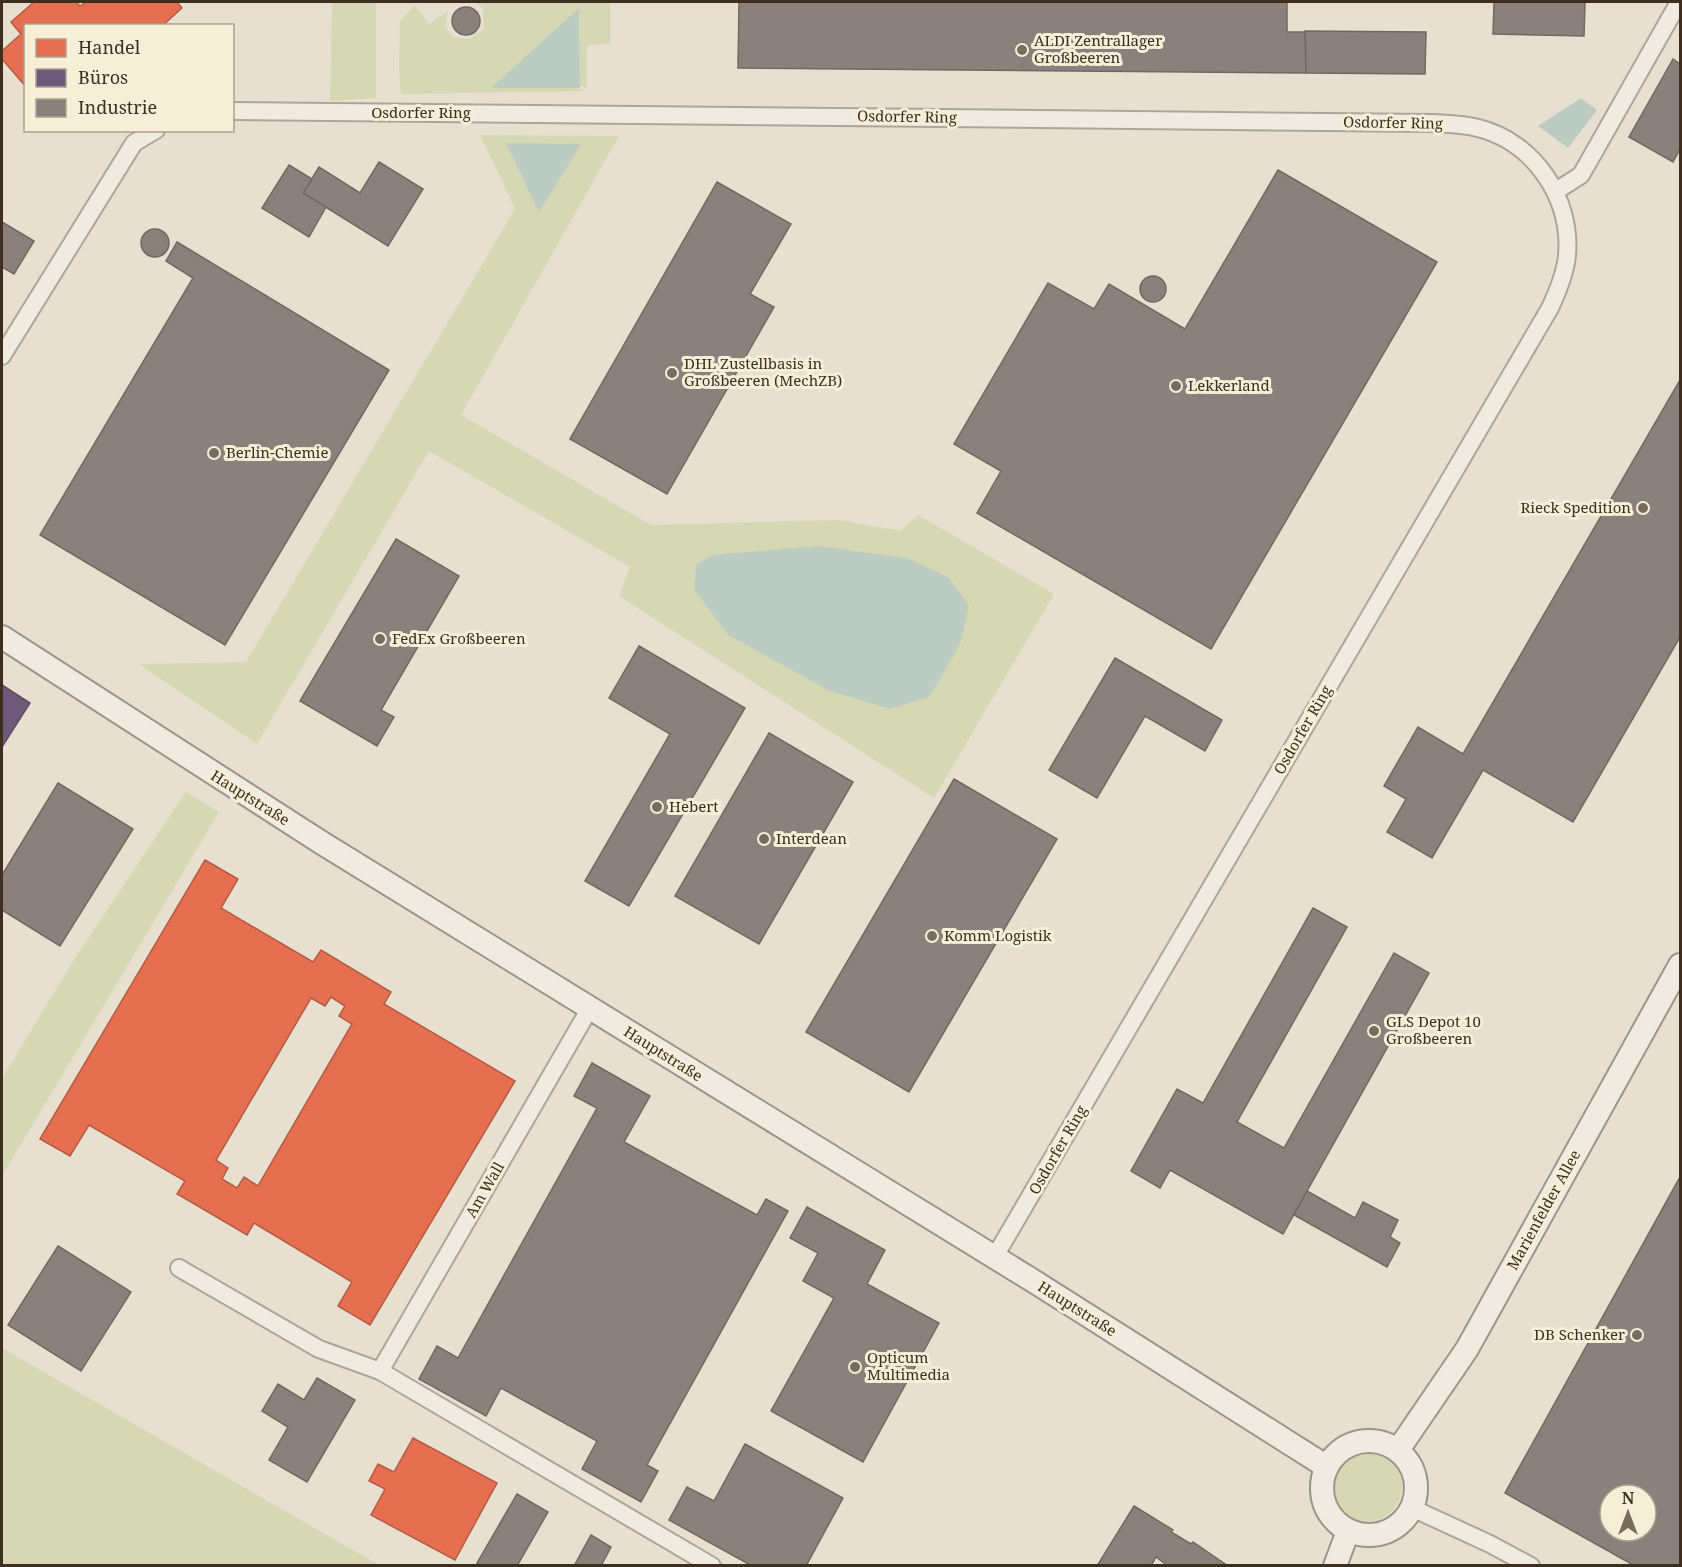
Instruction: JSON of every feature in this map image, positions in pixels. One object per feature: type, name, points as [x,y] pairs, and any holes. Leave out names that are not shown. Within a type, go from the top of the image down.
[{"type":"street","points":[[1556,191],[1581,175],[1679,2]]},
{"type":"street","name":"Osdorfer Ring","points":[[234,111],[1440,123],[1478,128],[1517,145],[1540,167],[1556,191],[1566,223],[1567,257],[1558,291],[1550,308],[994,1258]]},
{"type":"street","points":[[2,356],[134,143],[153,132]]},
{"type":"street","name":"Hauptstraße","points":[[2,637],[227,784],[994,1258],[1327,1467]]},
{"type":"street","name":"Marienfelder Allee","points":[[1398,1450],[1467,1349],[1680,965]]},
{"type":"street","name":"Am Wall","points":[[380,1371],[590,1008]]},
{"type":"street","points":[[179,1268],[319,1350],[380,1371],[712,1566]]},
{"type":"street","points":[[1372,1441],[1398,1450],[1409,1462],[1415,1476],[1416,1492],[1412,1508],[1406,1519],[1385,1533],[1360,1535],[1348,1531],[1336,1522],[1327,1510],[1322,1496],[1322,1481],[1327,1467],[1335,1455],[1345,1447],[1358,1442],[1372,1441]]},
{"type":"street","points":[[1412,1508],[1490,1544],[1531,1566]]},
{"type":"street","points":[[1335,1566],[1348,1531]]},
{"type":"green space","points":[[332,2],[376,2],[376,98],[330,101]]},
{"type":"green space","points":[[475,2],[610,2],[610,44],[587,45],[587,88],[580,86],[579,9],[492,88],[580,88],[587,91],[401,94],[400,21],[415,5],[429,24],[448,11],[445,27],[454,37],[469,39],[484,29],[483,9]]},
{"type":"green space","points":[[480,135],[619,136],[461,415],[651,525],[839,520],[901,531],[918,515],[1054,594],[934,798],[619,596],[630,567],[429,451],[257,744],[139,664],[246,662],[515,209]]},
{"type":"green space","points":[[186,792],[219,812],[2,1176],[2,1078],[74,960]]},
{"type":"green space","points":[[2,1348],[379,1565],[2,1565]]},
{"type":"green space","points":[[1375,1453],[1387,1459],[1396,1468],[1402,1480],[1400,1500],[1392,1511],[1375,1521],[1361,1521],[1344,1511],[1336,1500],[1334,1480],[1344,1463],[1355,1455]]},
{"type":"shaded area","points":[[579,8],[580,88],[491,88]]},
{"type":"shaded area","points":[[1581,98],[1597,110],[1568,148],[1538,126]]},
{"type":"shaded area","points":[[506,143],[581,144],[539,212]]},
{"type":"shaded area","points":[[818,546],[907,558],[948,577],[969,605],[960,644],[929,697],[890,709],[830,691],[728,635],[694,589],[696,565],[712,555]]},
{"type":"building: Handel","points":[[34,2],[76,2],[80,6],[86,2],[177,2],[182,8],[164,24],[24,24],[24,85],[2,59],[2,51],[21,34],[11,22]]},
{"type":"building: Handel","points":[[205,860],[238,879],[221,908],[313,962],[321,950],[391,992],[384,1004],[515,1081],[370,1325],[338,1306],[352,1282],[254,1223],[247,1235],[177,1194],[185,1181],[89,1125],[70,1156],[40,1139]],"holes":[[[331,997],[345,1006],[339,1016],[352,1024],[258,1186],[244,1177],[237,1188],[222,1179],[228,1168],[216,1160],[311,998],[325,1006]]]},
{"type":"building: Handel","points":[[413,1438],[497,1483],[455,1560],[371,1515],[385,1489],[369,1481],[378,1464],[394,1472]]},
{"type":"building: Büros","points":[[2,685],[30,703],[2,747]]},
{"type":"building: Industrie","name":"ALDI Zentrallager Großbeeren","points":[[739,2],[1287,2],[1287,32],[1306,32],[1306,73],[738,68]]},
{"type":"building: Industrie","points":[[1494,2],[1585,2],[1584,36],[1493,34]]},
{"type":"building: Industrie","points":[[466,7],[476,11],[480,21],[476,31],[466,35],[456,31],[452,21],[456,11]]},
{"type":"building: Industrie","points":[[1305,31],[1426,32],[1425,74],[1306,73]]},
{"type":"building: Industrie","points":[[1673,59],[1680,64],[1680,149],[1673,162],[1629,137]]},
{"type":"building: Industrie","points":[[379,162],[423,189],[388,246],[303,193],[319,167],[360,193]]},
{"type":"building: Industrie","points":[[289,165],[312,179],[303,193],[326,207],[309,237],[262,208]]},
{"type":"building: Industrie","name":"Lekkerland","points":[[1278,170],[1437,262],[1211,649],[977,513],[1001,471],[954,444],[1048,283],[1094,309],[1109,284],[1185,329]]},
{"type":"building: Industrie","name":"DHL Zustellbasis in Großbeeren (MechZB)","points":[[717,182],[791,224],[750,294],[774,307],[667,494],[570,439]]},
{"type":"building: Industrie","points":[[2,222],[34,241],[14,274],[2,267]]},
{"type":"building: Industrie","points":[[155,229],[165,233],[169,243],[165,253],[155,257],[145,253],[141,243],[145,233]]},
{"type":"building: Industrie","name":"Berlin-Chemie","points":[[177,242],[389,370],[225,645],[40,535],[193,278],[166,261]]},
{"type":"building: Industrie","points":[[1153,276],[1162,280],[1166,289],[1162,298],[1153,302],[1144,298],[1140,289],[1144,280]]},
{"type":"building: Industrie","name":"Rieck Spedition","points":[[1680,380],[1680,637],[1573,822],[1483,770],[1432,858],[1387,832],[1406,799],[1384,786],[1418,727],[1463,754]]},
{"type":"building: Industrie","name":"FedEx Großbeeren","points":[[396,539],[459,576],[381,710],[394,717],[377,746],[300,701]]},
{"type":"building: Industrie","name":"Hebert","points":[[639,646],[745,708],[629,906],[585,881],[670,734],[609,698]]},
{"type":"building: Industrie","points":[[1115,658],[1222,720],[1205,751],[1145,716],[1097,798],[1049,770]]},
{"type":"building: Industrie","name":"Interdean","points":[[769,733],[853,782],[759,944],[675,896]]},
{"type":"building: Industrie","name":"Komm Logistik","points":[[954,779],[1057,839],[909,1092],[806,1032]]},
{"type":"building: Industrie","points":[[58,783],[133,829],[60,946],[2,910],[2,875]]},
{"type":"building: Industrie","name":"GLS Depot 10 Großbeeren","points":[[1313,908],[1347,927],[1237,1122],[1284,1148],[1394,953],[1429,973],[1283,1234],[1170,1170],[1160,1188],[1131,1171],[1177,1089],[1203,1103]]},
{"type":"building: Industrie","points":[[592,1063],[650,1096],[624,1142],[757,1215],[766,1199],[788,1211],[647,1465],[658,1471],[641,1502],[582,1469],[597,1441],[501,1388],[486,1416],[419,1379],[437,1346],[458,1358],[597,1108],[574,1096]]},
{"type":"building: Industrie","name":"DB Schenker","points":[[1680,1177],[1680,1566],[1635,1566],[1505,1493]]},
{"type":"building: Industrie","points":[[1307,1191],[1355,1218],[1363,1202],[1398,1220],[1390,1237],[1400,1243],[1387,1267],[1294,1215]]},
{"type":"building: Industrie","name":"Opticum Multimedia","points":[[807,1207],[885,1250],[867,1284],[939,1323],[863,1462],[771,1411],[834,1298],[803,1281],[818,1253],[790,1238]]},
{"type":"building: Industrie","points":[[58,1246],[131,1292],[81,1371],[8,1325]]},
{"type":"building: Industrie","points":[[317,1378],[355,1400],[307,1482],[269,1460],[288,1427],[262,1411],[278,1384],[304,1400]]},
{"type":"building: Industrie","points":[[745,1444],[843,1498],[806,1566],[752,1566],[669,1520],[687,1487],[714,1501]]},
{"type":"building: Industrie","points":[[517,1494],[548,1512],[517,1566],[481,1566],[477,1563]]},
{"type":"building: Industrie","points":[[1134,1506],[1173,1530],[1171,1532],[1191,1544],[1193,1542],[1228,1566],[1168,1566],[1156,1557],[1151,1566],[1097,1566]]},
{"type":"building: Industrie","points":[[591,1535],[611,1547],[601,1566],[574,1566]]},
{"type":"place","name":"ALDI Zentrallager Großbeeren","points":[[1022,50]]},
{"type":"place","name":"DHL Zustellbasis in Großbeeren (MechZB)","points":[[672,373]]},
{"type":"place","name":"Lekkerland","points":[[1176,386]]},
{"type":"place","name":"Berlin-Chemie","points":[[214,453]]},
{"type":"place","name":"Rieck Spedition","points":[[1643,508]]},
{"type":"place","name":"FedEx Großbeeren","points":[[380,639]]},
{"type":"place","name":"Hebert","points":[[657,807]]},
{"type":"place","name":"Interdean","points":[[764,839]]},
{"type":"place","name":"Komm Logistik","points":[[932,936]]},
{"type":"place","name":"GLS Depot 10 Großbeeren","points":[[1374,1031]]},
{"type":"place","name":"DB Schenker","points":[[1637,1335]]},
{"type":"place","name":"Opticum Multimedia","points":[[855,1367]]}]
